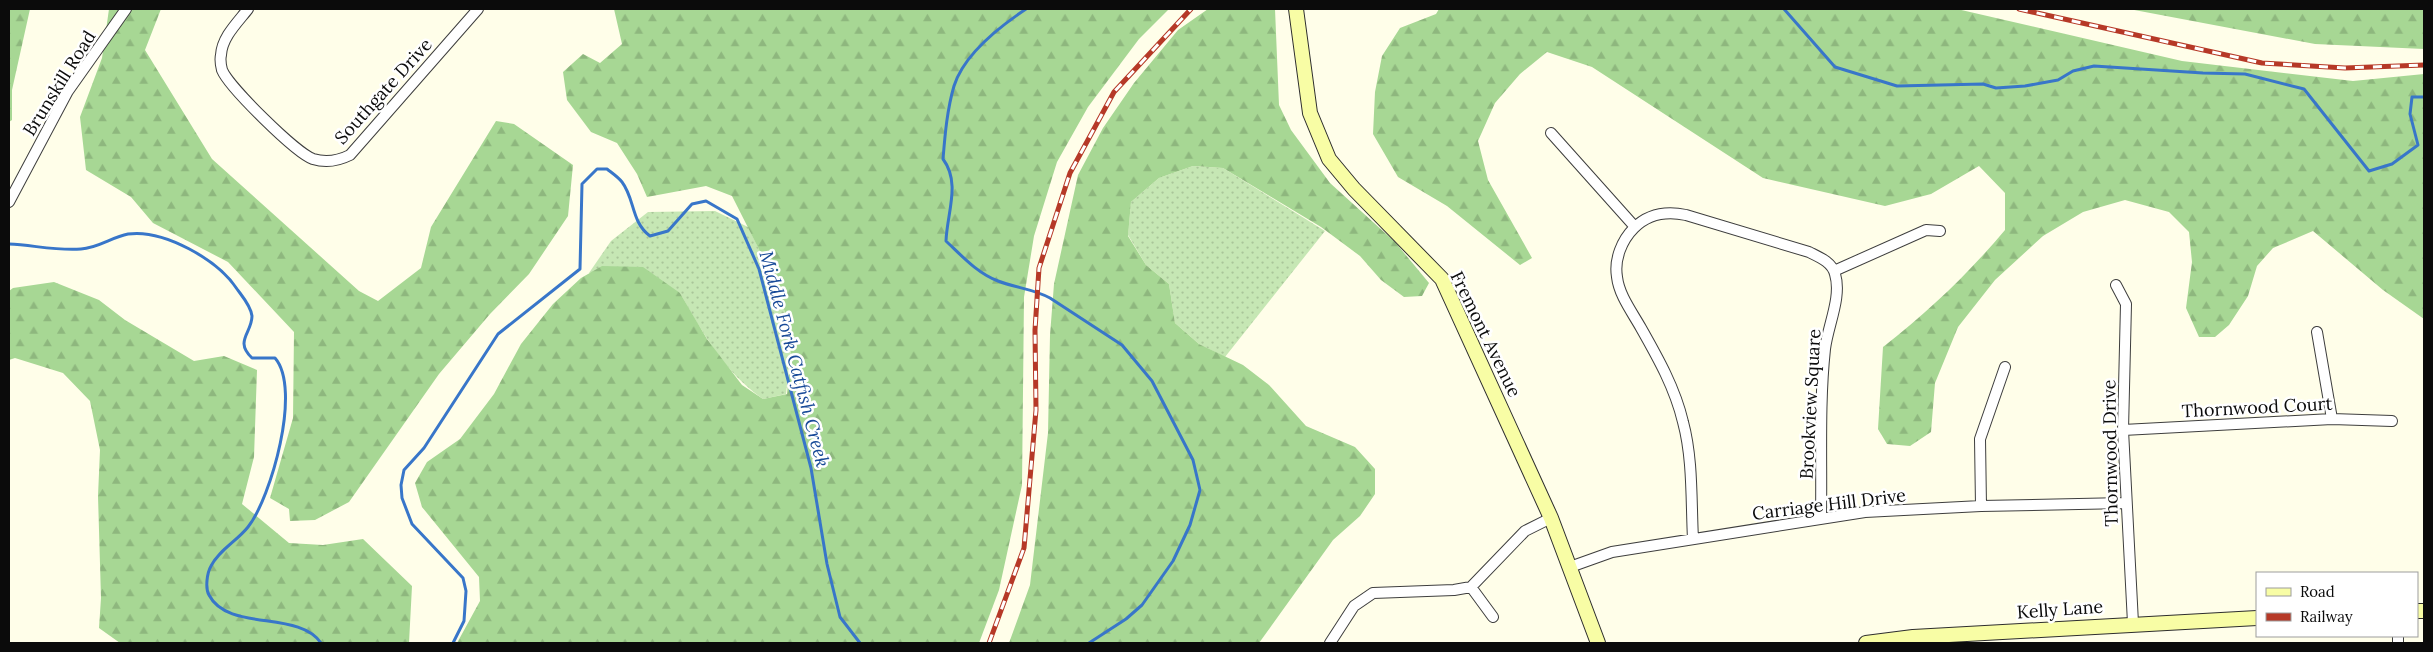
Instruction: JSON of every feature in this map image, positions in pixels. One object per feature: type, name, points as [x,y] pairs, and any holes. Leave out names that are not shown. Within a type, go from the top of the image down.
[{"type":"main road","name":"Fremont Avenue","points":[[1296,9],[1310,113],[1329,159],[1354,189],[1442,279],[1551,518],[1598,643]]},
{"type":"main road","name":"Kelly Lane","points":[[1866,643],[1913,637],[2133,623],[2256,618]]},
{"type":"street","name":"Brunskill Road","points":[[9,202],[68,91],[126,9]]},
{"type":"street","name":"Southgate Drive","points":[[248,9],[223,45],[220,56],[222,70],[232,85],[297,150],[312,158],[326,161],[339,160],[350,155],[478,9]]},
{"type":"street","points":[[1551,133],[1635,227]]},
{"type":"street","points":[[1693,539],[1688,444],[1683,422],[1670,383],[1624,298],[1616,276],[1621,247],[1635,227],[1656,214],[1671,212],[1686,214],[1809,252],[1828,262],[1834,271],[1926,230],[1940,231]]},
{"type":"street","name":"Brookview Square","points":[[1821,518],[1824,371],[1828,330],[1836,298],[1837,284],[1834,271]]},
{"type":"street","name":"Thornwood Drive","points":[[2116,285],[2126,304],[2123,430],[2125,503],[2133,623]]},
{"type":"street","points":[[2317,332],[2332,419]]},
{"type":"street","points":[[1981,506],[1980,439],[2005,366]]},
{"type":"street","name":"Thornwood Court","points":[[2123,430],[2332,419],[2392,420]]},
{"type":"street","name":"Carriage Hill Drive","points":[[1570,567],[1612,552],[1866,512],[1981,506],[2125,503]]},
{"type":"street","points":[[1330,643],[1354,606],[1373,593],[1454,590],[1471,587],[1525,531],[1551,518]]},
{"type":"street","points":[[1471,587],[1493,617]]},
{"type":"green space","points":[[9,9],[30,9],[12,90],[12,120],[9,122]]},
{"type":"green space","points":[[109,9],[161,9],[145,50],[212,159],[359,291],[378,301],[421,268],[431,227],[496,121],[514,124],[573,165],[568,216],[529,274],[490,314],[439,374],[349,502],[315,520],[290,521],[289,509],[270,498],[293,418],[294,332],[228,262],[153,223],[131,197],[86,170],[80,117],[102,58]]},
{"type":"green space","points":[[614,9],[1169,9],[1139,39],[1088,107],[1057,162],[1034,236],[1024,297],[1022,485],[999,590],[979,643],[457,643],[480,601],[479,577],[422,507],[415,483],[427,462],[460,439],[494,394],[521,344],[553,304],[581,278],[602,266],[643,267],[680,293],[707,339],[742,385],[763,399],[787,394],[792,335],[775,281],[732,196],[706,186],[647,197],[637,174],[617,143],[591,132],[567,100],[563,72],[583,54],[600,63],[622,44]]},
{"type":"green space","points":[[1208,9],[1275,9],[1279,105],[1291,130],[1330,183],[1395,242],[1429,283],[1422,296],[1404,297],[1381,280],[1360,256],[1321,227],[1223,168],[1193,166],[1159,178],[1131,202],[1128,236],[1146,265],[1169,284],[1175,323],[1199,344],[1243,365],[1269,385],[1306,426],[1355,447],[1375,469],[1375,494],[1360,516],[1333,540],[1259,643],[1009,643],[1030,585],[1048,433],[1050,335],[1054,284],[1078,175],[1103,128],[1134,83],[1178,30]]},
{"type":"green space","points":[[1439,9],[1957,9],[2182,61],[2353,81],[2424,74],[2424,319],[2383,290],[2313,231],[2273,248],[2257,266],[2248,296],[2229,325],[2215,337],[2199,337],[2186,308],[2192,262],[2189,232],[2169,212],[2125,200],[2083,212],[2043,236],[1995,280],[1958,327],[1935,383],[1931,432],[1910,446],[1887,444],[1878,429],[1883,347],[1947,292],[2005,230],[2005,193],[1979,166],[1931,194],[1885,206],[1763,178],[1592,67],[1547,52],[1520,74],[1495,103],[1478,141],[1488,180],[1532,258],[1520,265],[1447,206],[1398,177],[1373,134],[1375,92],[1382,56],[1400,28],[1436,14]]},
{"type":"green space","points":[[2129,9],[2424,9],[2424,49],[2315,44]]},
{"type":"green space","points":[[1193,166],[1223,168],[1325,231],[1225,357],[1199,344],[1175,323],[1169,284],[1146,265],[1128,235],[1131,202],[1159,178]]},
{"type":"green space","points":[[715,211],[748,227],[775,281],[792,335],[786,394],[763,399],[737,377],[697,323],[680,293],[589,273],[611,241],[648,212]]},
{"type":"green space","points":[[54,282],[99,300],[125,320],[194,361],[224,356],[257,370],[254,457],[242,504],[289,543],[323,545],[363,539],[412,586],[409,643],[120,643],[99,628],[101,598],[98,496],[100,450],[90,401],[63,373],[15,358],[9,360],[9,291],[13,288]]},
{"type":"waterway","name":"Middle Fork Catfish Creek","points":[[1026,9],[994,33],[974,52],[959,74],[954,86],[948,113],[943,159],[948,168],[952,188],[946,241],[970,264],[990,278],[1050,298],[1122,345],[1152,381],[1193,460],[1200,490],[1190,525],[1173,561],[1142,605],[1126,619],[1089,643]]},
{"type":"waterway","name":"Middle Fork Catfish Creek","points":[[1784,9],[1835,67],[1897,86],[1983,84],[1996,88],[2025,86],[2058,80],[2073,71],[2094,66],[2245,74],[2304,89],[2369,171],[2392,164],[2418,145],[2410,114],[2412,97],[2424,97]]},
{"type":"waterway","name":"Middle Fork Catfish Creek","points":[[453,643],[464,621],[466,591],[463,578],[412,524],[402,498],[401,485],[404,470],[424,448],[498,334],[580,269],[582,184],[597,169],[607,169],[622,182],[639,224],[650,236],[668,231],[692,204],[706,201],[737,219],[759,269],[811,468],[827,564],[840,617],[860,643]]},
{"type":"waterway","points":[[9,244],[81,249],[93,247],[128,234],[158,236],[189,249],[204,258],[217,267],[237,289],[248,305],[252,316],[245,337],[244,347],[252,358],[275,358],[283,373],[285,393],[284,417],[274,469],[257,513],[239,537],[214,560],[208,572],[207,588],[209,595],[218,606],[231,613],[247,618],[297,627],[311,633],[321,643]]},
{"type":"railway","points":[[989,643],[1024,548],[1036,410],[1035,330],[1039,268],[1070,173],[1114,92],[1191,9]]},
{"type":"railway","points":[[2019,9],[2262,63],[2345,68],[2424,65]]}]
